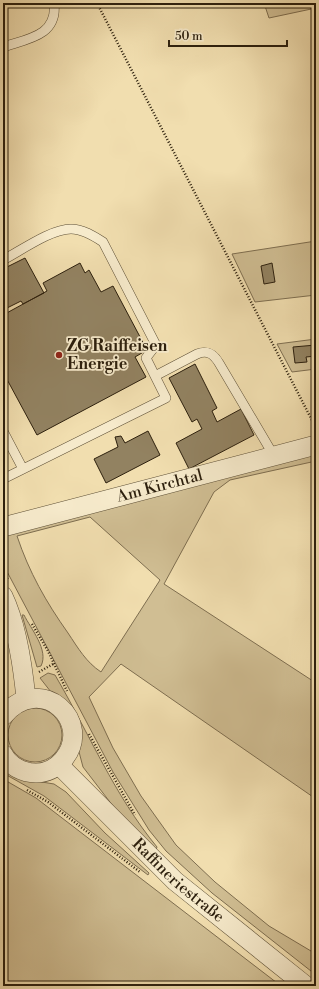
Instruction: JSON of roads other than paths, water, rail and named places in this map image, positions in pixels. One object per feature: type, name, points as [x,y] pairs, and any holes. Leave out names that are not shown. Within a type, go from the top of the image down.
[{"type":"street","name":"Am Kirchtal","points":[[3,526],[316,445]]},
{"type":"street","points":[[7,590],[9,611],[19,652],[26,699]]},
{"type":"street","points":[[3,716],[12,706],[26,699],[38,698],[51,701],[61,708],[69,718],[73,731],[72,743],[67,755],[59,765],[48,771],[36,773],[23,771],[12,765],[3,754]]},
{"type":"street","name":"Raffineriestraße","points":[[59,765],[175,882],[306,986]]},
{"type":"lane","points":[[3,47],[42,34],[52,22],[54,3]]},
{"type":"lane","points":[[3,260],[57,231],[72,229],[90,234],[103,242],[156,345],[146,358],[166,398],[3,479]]},
{"type":"lane","points":[[155,376],[197,354],[203,352],[210,353],[219,363],[274,456]]},
{"type":"lane","points":[[3,431],[23,469]]},
{"type":"place","name":"ZG Raiffeisen Energie","points":[[59,355]]}]
